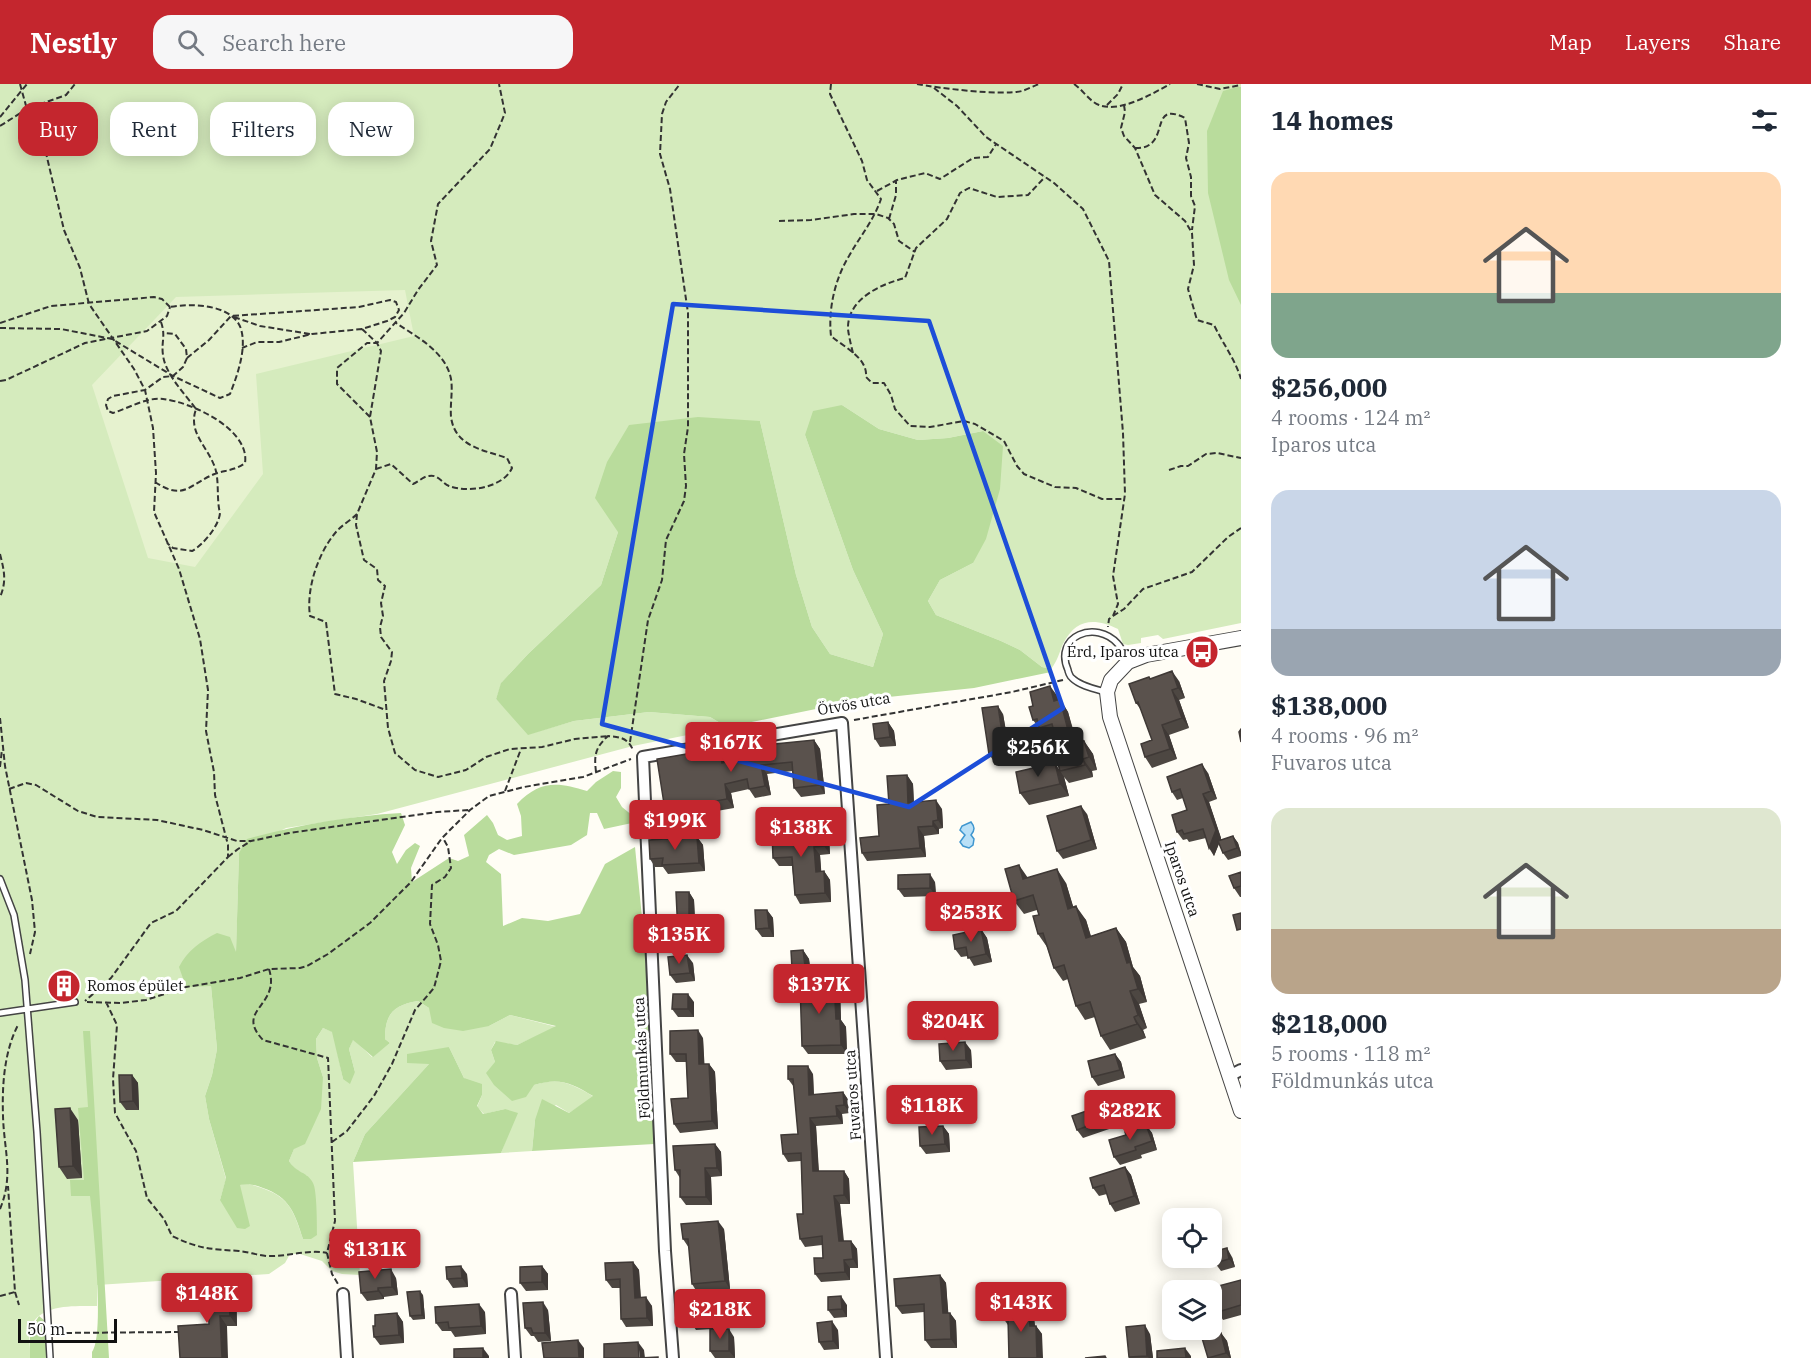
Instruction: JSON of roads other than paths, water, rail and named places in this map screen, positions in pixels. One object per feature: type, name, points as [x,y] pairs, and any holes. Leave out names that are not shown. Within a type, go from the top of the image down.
[{"type":"street","points":[[1107,692],[1111,680],[1128,662],[1146,655],[1241,638]]},
{"type":"street","name":"Iparos utca","points":[[1107,692],[1110,717],[1235,1073],[1241,1112]]},
{"type":"street","name":"Ötvös utca","points":[[643,757],[842,723]]},
{"type":"street","name":"Fuvaros utca","points":[[842,723],[886,1358]]},
{"type":"street","name":"Földmunkás utca","points":[[643,757],[665,1251],[673,1358]]},
{"type":"street","points":[[343,1294],[347,1358]]},
{"type":"street","points":[[511,1294],[515,1358]]},
{"type":"lane","points":[[1107,692],[1071,678],[1065,664],[1066,649],[1072,638],[1081,632],[1096,632],[1107,636],[1118,644],[1128,662]]},
{"type":"lane","points":[[0,879],[14,915],[26,980],[26,1009],[31,1044],[37,1131],[50,1358]]},
{"type":"lane","points":[[0,1013],[75,1002]]},
{"type":"water","points":[[971,822],[974,828],[971,835],[974,839],[973,845],[969,848],[960,842],[965,835],[960,830],[962,826]]},
{"type":"place","name":"Érd, Iparos utca","points":[[1202,652]]},
{"type":"place","name":"Romos épület","points":[[64,986]]}]
